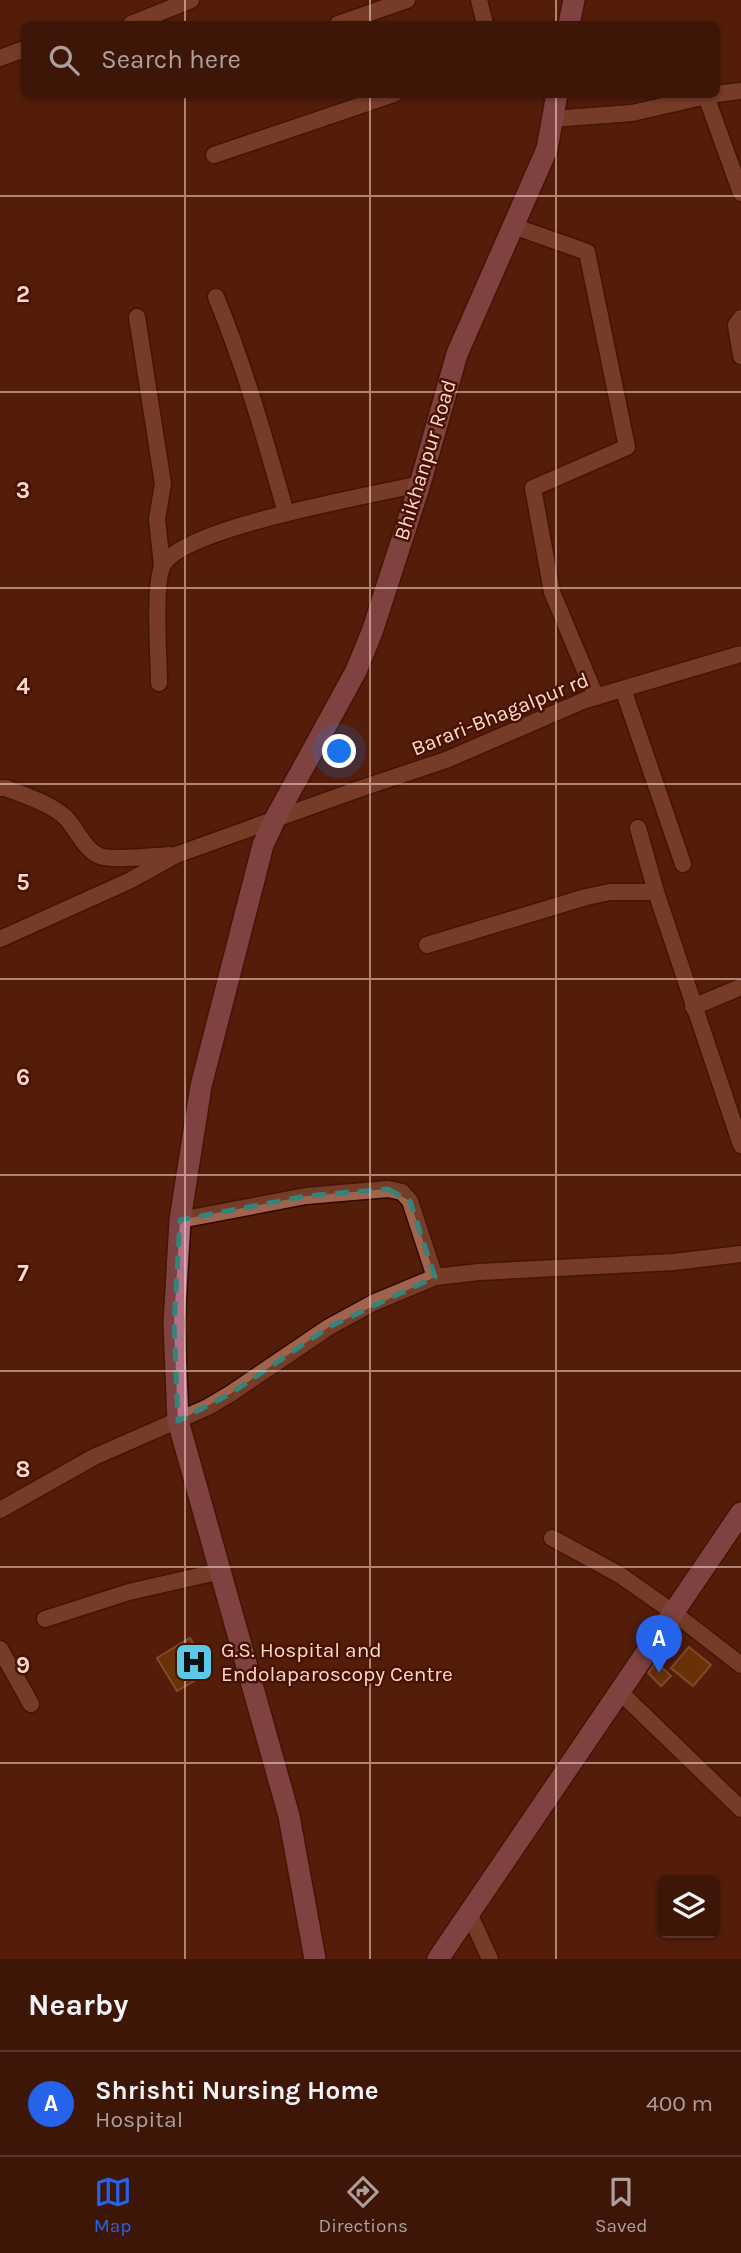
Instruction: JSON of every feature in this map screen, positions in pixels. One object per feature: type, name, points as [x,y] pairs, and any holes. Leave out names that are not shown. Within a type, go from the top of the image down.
[{"type":"main road","points":[[570,21],[573,0]]},
{"type":"main road","name":"Bhikhanpur Road","points":[[315,1959],[289,1816],[178,1421],[174,1324],[180,1220],[201,1086],[263,845],[356,671],[372,632],[420,484],[457,354],[547,149],[556,98]]},
{"type":"main road","points":[[438,1959],[741,1513]]},
{"type":"street","points":[[138,21],[191,0]]},
{"type":"street","points":[[347,21],[407,0]]},
{"type":"street","points":[[479,0],[484,21]]},
{"type":"street","points":[[0,58],[21,50]]},
{"type":"street","points":[[720,94],[741,91]]},
{"type":"street","points":[[214,155],[382,98]]},
{"type":"street","points":[[552,119],[632,113],[699,98]]},
{"type":"street","points":[[713,98],[741,193]]},
{"type":"street","points":[[513,226],[587,252],[626,447],[533,488],[552,592],[596,697]]},
{"type":"street","points":[[216,297],[253,397],[286,513]]},
{"type":"street","points":[[136,317],[163,484],[157,519],[162,566],[158,592],[159,682]]},
{"type":"street","points":[[741,318],[736,325],[741,356]]},
{"type":"street","points":[[162,566],[170,556],[181,549],[218,533],[286,513],[420,484]]},
{"type":"street","name":"Barari-Bhagalpur rd","points":[[176,855],[446,761],[596,697],[741,654]]},
{"type":"street","points":[[623,689],[683,863]]},
{"type":"street","points":[[0,788],[42,802],[63,816],[75,827],[88,847],[99,856],[114,858],[176,855]]},
{"type":"street","points":[[638,828],[693,1007],[741,1145]]},
{"type":"street","points":[[0,939],[129,881],[176,855]]},
{"type":"street","points":[[426,945],[586,897],[610,892],[656,892]]},
{"type":"street","points":[[693,1007],[741,987]]},
{"type":"street","points":[[180,1220],[306,1196],[388,1189],[402,1192],[410,1201],[435,1277]]},
{"type":"street","points":[[0,1510],[94,1457],[178,1421],[230,1394],[329,1327],[373,1303],[435,1277],[479,1272],[674,1262],[741,1254]]},
{"type":"street","points":[[552,1538],[620,1575],[741,1665]]},
{"type":"street","points":[[45,1619],[129,1592],[221,1571]]},
{"type":"street","points":[[0,1649],[31,1704]]},
{"type":"street","points":[[620,1692],[741,1809]]},
{"type":"street","points":[[469,1913],[491,1959]]},
{"type":"highlighted area","points":[[388,1189],[410,1201],[435,1277],[329,1327],[230,1394],[178,1421],[174,1324],[180,1220],[306,1196]]},
{"type":"building","points":[[190,1638],[210,1672],[177,1691],[157,1658]]},
{"type":"building","points":[[689,1647],[711,1665],[693,1686],[671,1668]]},
{"type":"building","points":[[656,1662],[671,1676],[661,1686],[648,1673]]},
{"type":"place","name":"G.S. Hospital and Endolaparoscopy Centre","points":[[194,1662]]},
{"type":"place","name":"Shrishti Nursing Home","points":[[659,1673]]}]
